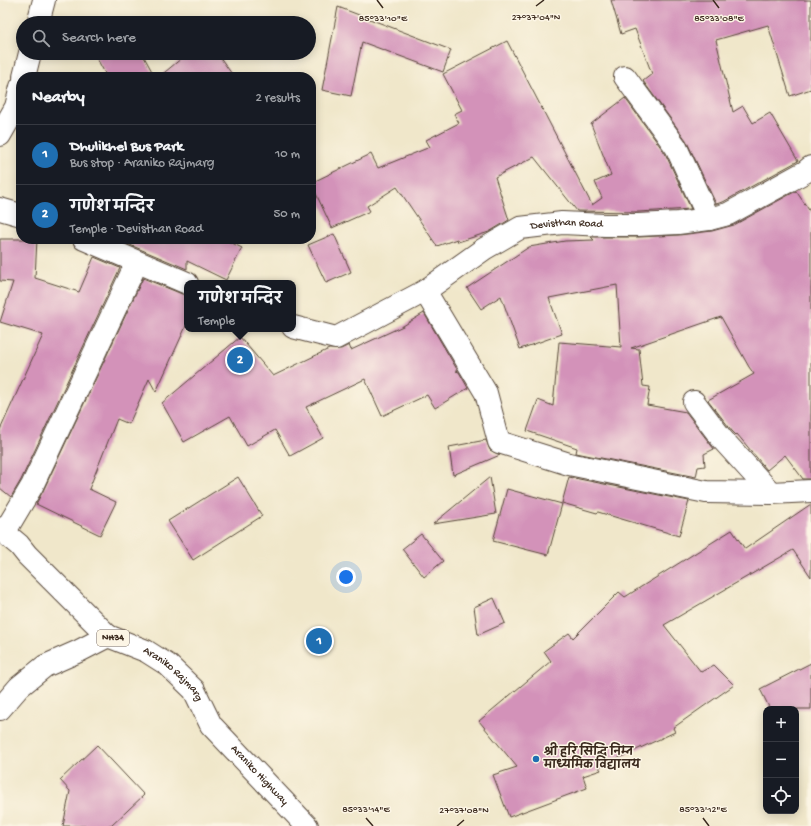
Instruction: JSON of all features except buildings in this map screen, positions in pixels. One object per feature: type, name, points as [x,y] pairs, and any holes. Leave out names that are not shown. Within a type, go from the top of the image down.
[{"type":"main road","points":[[40,16],[44,0]]},
{"type":"main road","points":[[25,72],[28,60]]},
{"type":"main road","points":[[625,77],[676,147],[709,219]]},
{"type":"main road","points":[[0,135],[16,107]]},
{"type":"main road","name":"Devisthan Road","points":[[296,328],[336,338],[425,291],[484,249],[520,228],[562,223],[638,225],[678,223],[709,219],[728,214],[811,168]]},
{"type":"main road","points":[[0,209],[16,214]]},
{"type":"main road","points":[[96,244],[184,282]]},
{"type":"main road","points":[[108,636],[27,555],[19,545],[2,531],[32,486],[137,262]]},
{"type":"main road","points":[[425,291],[486,393],[499,442],[569,464],[706,492],[771,493],[811,491]]},
{"type":"main road","points":[[694,402],[722,439],[771,493]]},
{"type":"main road","name":"NH34","points":[[0,709],[19,687],[45,666],[108,636]]},
{"type":"main road","name":"Araniko Rajmarg","points":[[108,636],[146,651],[168,666],[194,690],[211,725]]},
{"type":"main road","name":"Araniko Highway","points":[[211,725],[307,826]]},
{"type":"place","name":"गणेश मन्दिर","points":[[240,360]]},
{"type":"place","name":"Dhulikhel Bus Park","points":[[319,641]]},
{"type":"place","name":"श्री हरि सिद्धि निम्न माध्यमिक विद्यालय","points":[[536,759]]}]
